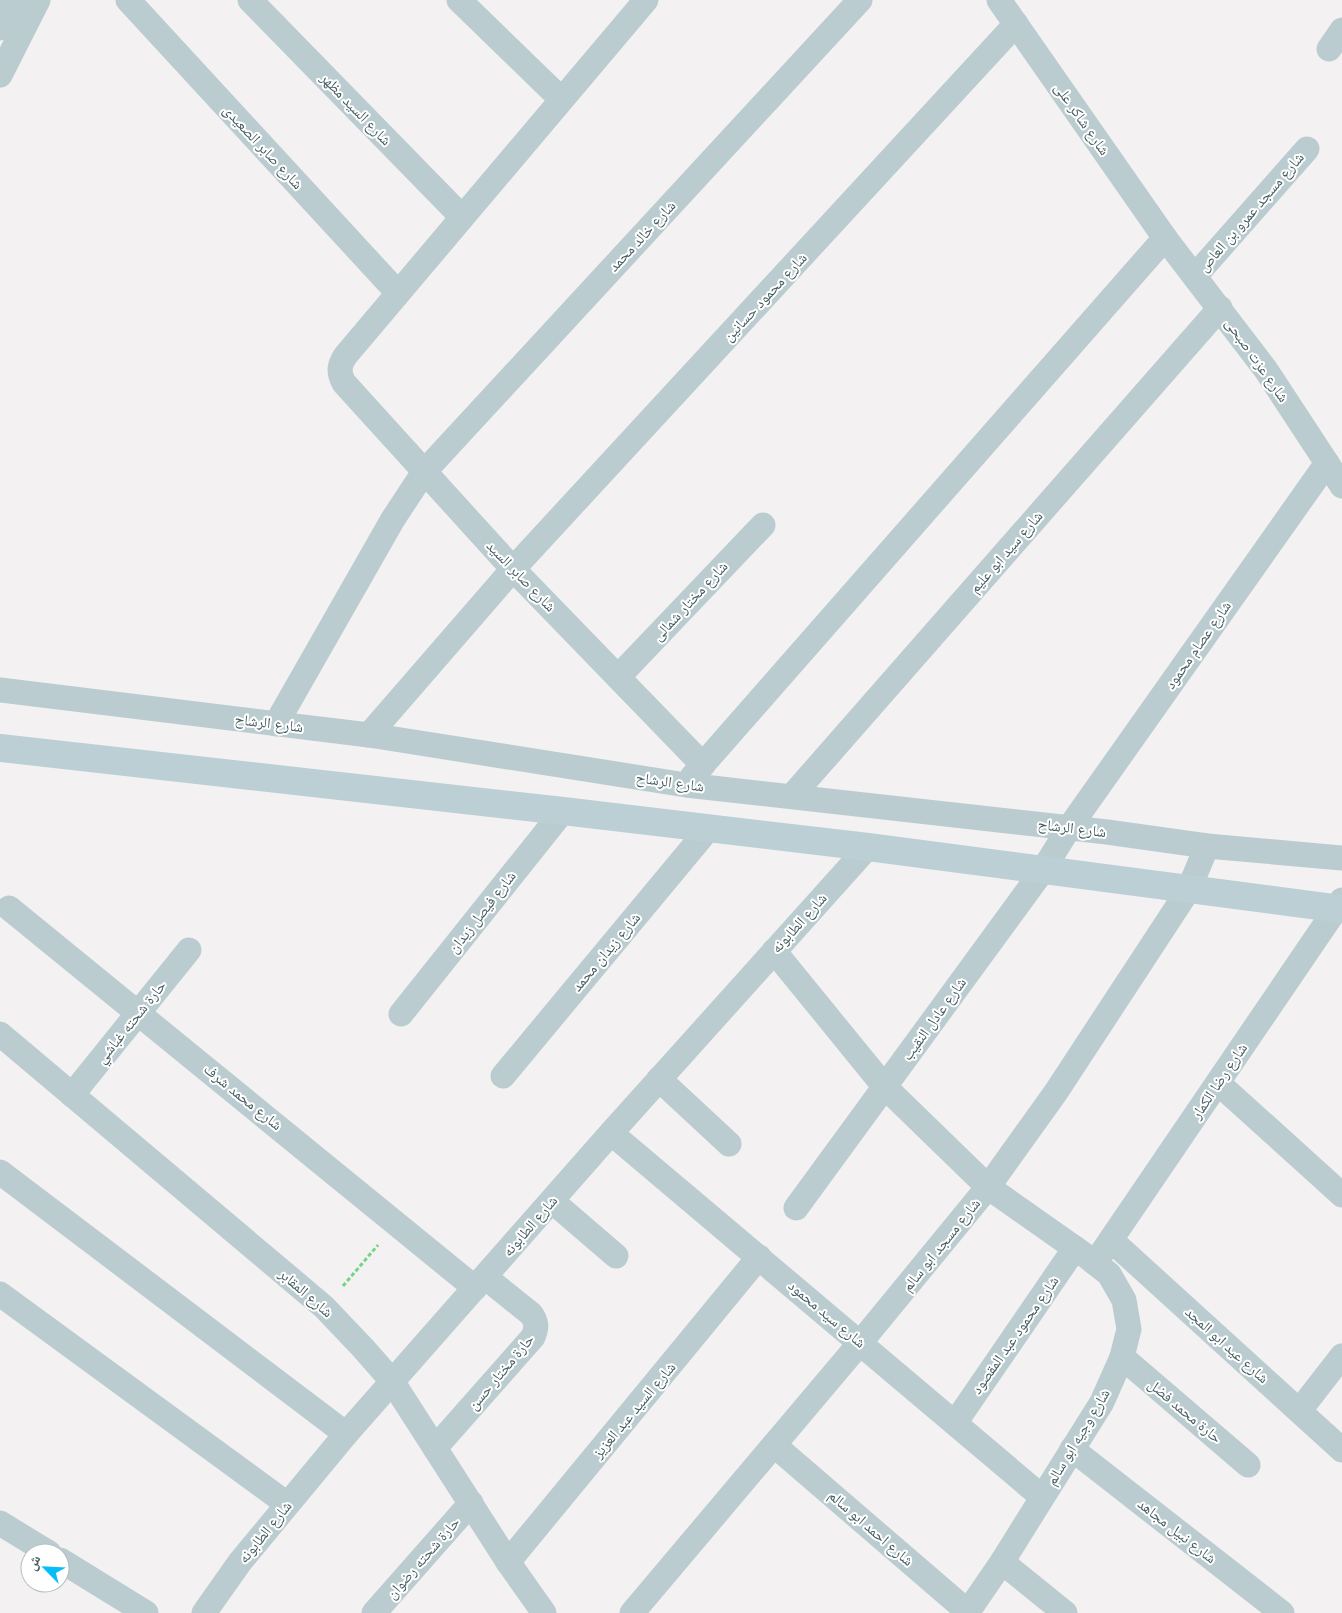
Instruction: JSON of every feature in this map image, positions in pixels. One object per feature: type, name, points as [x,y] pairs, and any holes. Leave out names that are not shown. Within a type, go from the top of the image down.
[{"type":"main road","points":[[0,748],[709,828],[1189,889],[1340,906]]},
{"type":"street","points":[[0,75],[38,0]]},
{"type":"street","name":"شارع صابر الصعيدى","points":[[128,0],[398,293]]},
{"type":"street","name":"شارع السيد مظهر","points":[[250,0],[462,218]]},
{"type":"street","points":[[459,0],[562,99]]},
{"type":"street","points":[[398,293],[646,0]]},
{"type":"street","name":"شارع خالد محمد","points":[[276,724],[392,519],[424,472],[860,0]]},
{"type":"street","name":"شارع شاكر على","points":[[999,0],[1166,238]]},
{"type":"street","points":[[0,28],[13,1]]},
{"type":"street","name":"شارع محمود حسانين","points":[[370,735],[513,570],[1016,24]]},
{"type":"street","name":"شارع مسجد عمرو بن العاص","points":[[1195,276],[1307,149]]},
{"type":"street","points":[[686,785],[1166,238]]},
{"type":"street","name":"شارع عزت صبحى","points":[[1166,238],[1266,370],[1342,486]]},
{"type":"street","name":"شارع صابر السيد","points":[[398,293],[341,361],[339,368],[344,383],[513,570],[702,765]]},
{"type":"street","name":"شارع سيد ابو عليم","points":[[792,796],[1220,308]]},
{"type":"street","name":"شارع عصام محمود","points":[[1069,828],[1327,463]]},
{"type":"street","name":"شارع مختار شمالى","points":[[618,677],[763,525]]},
{"type":"street","name":"شارع الرشاح","points":[[0,690],[370,735],[686,785],[1069,828],[1207,846],[1342,858]]},
{"type":"street","name":"شارع فيصل زيدان","points":[[401,1014],[563,811]]},
{"type":"street","name":"شارع زيدان محمد","points":[[502,1076],[709,828]]},
{"type":"street","name":"شارع عادل النقيب","points":[[796,1208],[1043,870],[1069,828]]},
{"type":"street","name":"شارع مسجد ابو سالم","points":[[632,1613],[860,1343],[988,1187],[1056,1092],[1189,889],[1207,846]]},
{"type":"street","name":"شارع الطابونه","points":[[204,1613],[240,1562],[392,1381],[611,1132],[868,848]]},
{"type":"street","name":"شارع رضا الكمار","points":[[1095,1263],[1340,906]]},
{"type":"street","name":"شارع محمد شرف","points":[[9,908],[396,1223],[480,1282]]},
{"type":"street","name":"حارة شحته غباشي","points":[[72,1094],[189,950]]},
{"type":"street","name":"شارع وجيه ابو سالم","points":[[774,951],[884,1086],[988,1187],[1109,1274],[1124,1300],[1128,1328],[1122,1357],[1102,1402],[1002,1562],[968,1612]]},
{"type":"street","name":"شارع المقابر","points":[[0,1034],[324,1307],[363,1348],[392,1381],[508,1562],[544,1613]]},
{"type":"street","points":[[659,1080],[729,1144]]},
{"type":"street","points":[[1218,1083],[1342,1195]]},
{"type":"street","name":"شارع سيد محمود","points":[[611,1132],[1042,1496]]},
{"type":"street","points":[[0,1172],[346,1434]]},
{"type":"street","points":[[552,1201],[616,1256]]},
{"type":"street","name":"شارع عيد ابو المجد","points":[[1111,1240],[1342,1450]]},
{"type":"street","name":"شارع محمود عبد المقصود","points":[[955,1423],[1075,1248]]},
{"type":"street","name":"شارع السيد عبد العزيز","points":[[508,1562],[759,1257]]},
{"type":"street","name":"حارة مختار حسن","points":[[435,1448],[533,1337],[536,1329],[536,1320],[531,1314],[480,1282]]},
{"type":"street","points":[[0,1294],[288,1504]]},
{"type":"street","points":[[1300,1410],[1342,1356]]},
{"type":"street","name":"حارة محمد فضل","points":[[1122,1357],[1248,1465]]},
{"type":"street","name":"شارع احمد ابو سالم","points":[[774,1445],[968,1612]]},
{"type":"street","name":"شارع نبيل مجاهد","points":[[1072,1449],[1282,1613]]},
{"type":"street","name":"حارة شحته رضوان","points":[[374,1613],[471,1503]]},
{"type":"street","points":[[0,1523],[33,1543]]},
{"type":"street","points":[[1002,1562],[1066,1613]]},
{"type":"street","points":[[70,1566],[146,1613]]},
{"type":"path","points":[[324,1307],[396,1223]]}]
